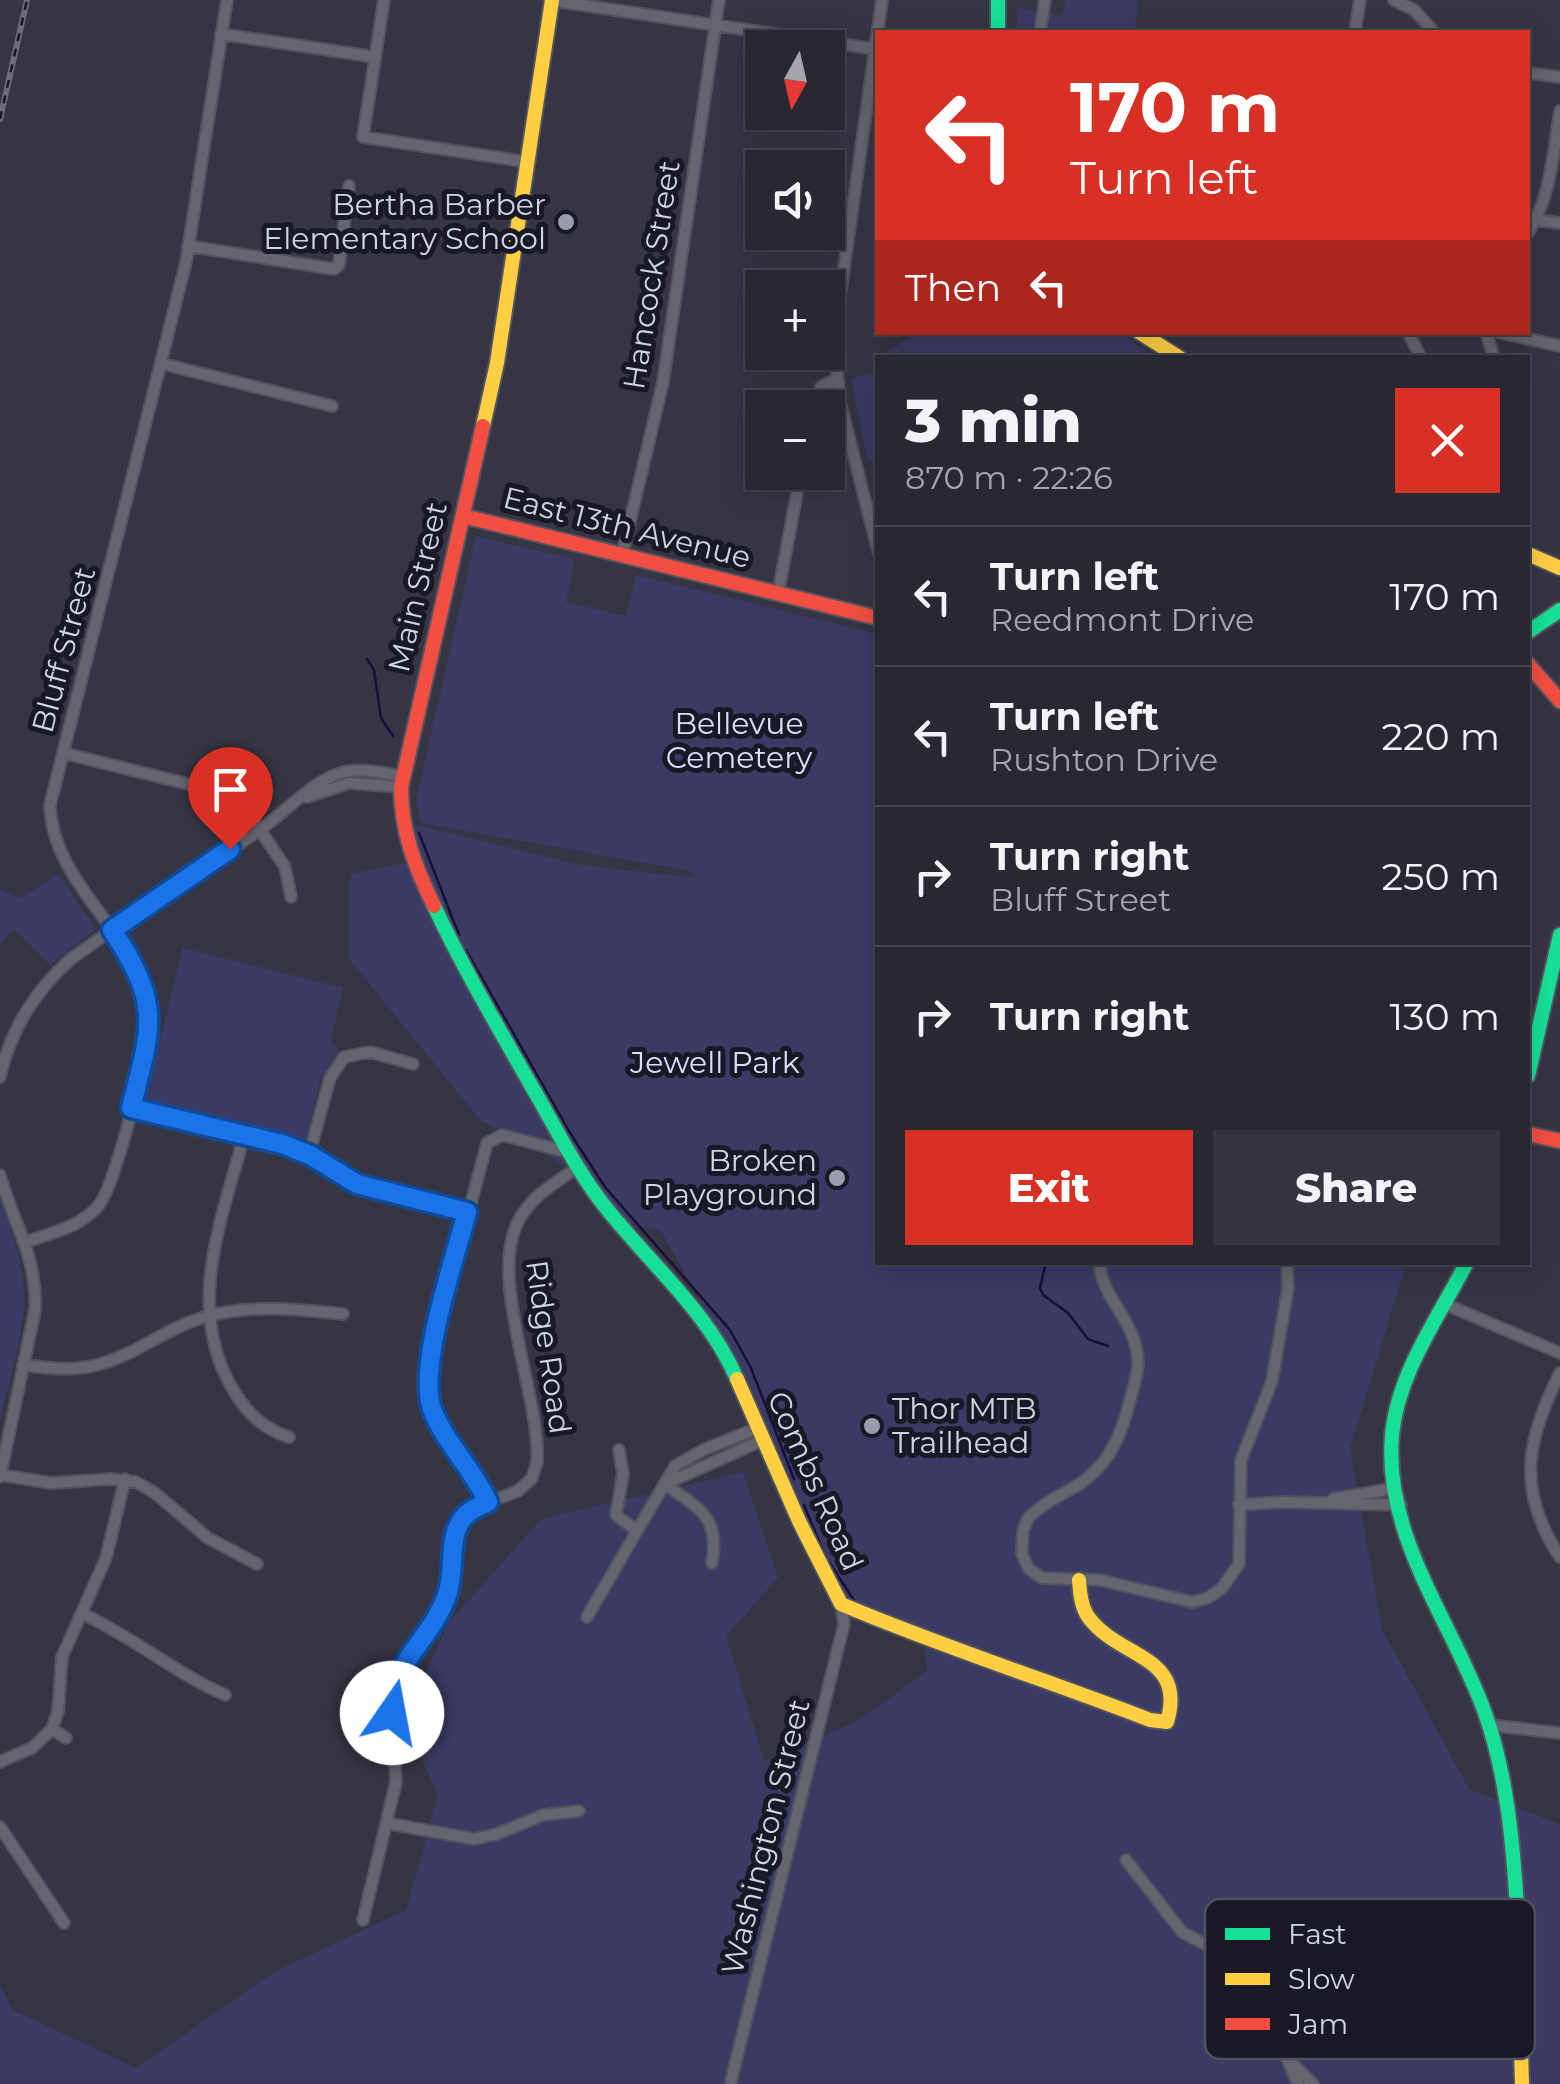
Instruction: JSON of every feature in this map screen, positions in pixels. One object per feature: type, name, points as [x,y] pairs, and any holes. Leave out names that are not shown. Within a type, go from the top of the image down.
[{"type":"street","name":"Bluff Street","points":[[26,1242],[75,1224],[102,1202],[112,1180],[149,1036],[150,1008],[143,981],[66,862],[53,833],[50,805],[163,364],[188,246],[227,0]]},
{"type":"street","points":[[384,0],[363,136],[528,162]]},
{"type":"street","points":[[550,0],[874,49]]},
{"type":"street","name":"Main Street","points":[[550,0],[498,364],[402,782],[401,812],[407,841],[433,909],[568,1150]]},
{"type":"street","name":"Hancock Street","points":[[622,555],[663,382],[719,0]]},
{"type":"street","points":[[877,30],[882,0]]},
{"type":"street","points":[[998,0],[998,30]]},
{"type":"street","points":[[1040,30],[1044,0]]},
{"type":"street","points":[[1355,30],[1360,0]]},
{"type":"street","points":[[1394,0],[1414,10],[1432,30]]},
{"type":"street","points":[[221,34],[374,57]]},
{"type":"street","points":[[875,43],[836,311],[836,379],[875,538]]},
{"type":"street","points":[[1530,73],[1560,77]]},
{"type":"street","points":[[1530,230],[1548,190],[1560,111]]},
{"type":"street","points":[[188,246],[334,269],[339,265],[349,186]]},
{"type":"street","points":[[1536,220],[1560,223]]},
{"type":"street","points":[[1145,335],[1175,355]]},
{"type":"street","points":[[1510,335],[1560,346]]},
{"type":"street","points":[[163,364],[332,406]]},
{"type":"street","points":[[820,390],[836,379]]},
{"type":"street","points":[[778,594],[797,490]]},
{"type":"street","name":"East 13th Avenue","points":[[463,516],[875,617]]},
{"type":"street","points":[[1530,555],[1560,568]]},
{"type":"street","points":[[1530,631],[1555,617]]},
{"type":"street","points":[[1530,666],[1560,701]]},
{"type":"street","points":[[63,753],[222,793],[241,805],[285,866],[291,897]]},
{"type":"street","points":[[0,1077],[16,1027],[38,994],[70,959],[260,829],[316,784],[358,770],[402,782]]},
{"type":"street","points":[[1530,1067],[1560,935]]},
{"type":"street","points":[[310,1155],[330,1078],[344,1056],[370,1052],[413,1064]]},
{"type":"street","points":[[131,1108],[310,1155],[357,1184],[467,1212]]},
{"type":"street","points":[[1530,1134],[1560,1142]]},
{"type":"street","points":[[244,1136],[212,1259],[208,1316],[215,1350],[234,1393],[261,1424],[288,1437]]},
{"type":"street","points":[[488,1502],[436,1418],[427,1386],[430,1358],[484,1149],[496,1136],[509,1136],[568,1150]]},
{"type":"street","name":"Combs Road","points":[[568,1150],[603,1204],[715,1337],[735,1370],[799,1521],[842,1604],[928,1641],[1026,1672],[1150,1720],[1167,1722],[1172,1701],[1164,1674],[1091,1620],[1082,1604],[1079,1580]]},
{"type":"street","name":"Ridge Road","points":[[363,1920],[397,1770],[392,1713],[396,1678],[447,1595],[455,1536],[463,1518],[525,1485],[537,1462],[509,1266],[510,1243],[528,1206],[578,1167]]},
{"type":"street","points":[[0,1175],[26,1242],[35,1299],[0,1476],[51,1483],[125,1480],[146,1486],[208,1538],[257,1564]]},
{"type":"street","points":[[1099,1265],[1102,1284],[1133,1336],[1137,1352],[1138,1369],[1125,1422],[1116,1445],[1096,1471],[1028,1518],[1021,1546],[1025,1562],[1036,1574],[1050,1580],[1110,1582],[1182,1601],[1208,1598],[1230,1580],[1239,1564],[1240,1472],[1245,1448],[1272,1381],[1288,1288],[1287,1265]]},
{"type":"street","points":[[1465,1265],[1410,1373],[1397,1406],[1392,1447],[1396,1488],[1431,1599],[1489,1725],[1507,1811],[1514,1899]]},
{"type":"street","points":[[1446,1305],[1560,1354]]},
{"type":"street","points":[[23,1366],[90,1367],[168,1330],[208,1316],[265,1308],[343,1314]]},
{"type":"street","points":[[1560,1373],[1537,1422],[1530,1474],[1536,1513],[1560,1557]]},
{"type":"street","points":[[587,1617],[664,1484],[763,1433]]},
{"type":"street","points":[[619,1450],[623,1474],[616,1515],[636,1530]]},
{"type":"street","points":[[0,1762],[32,1748],[52,1729],[58,1710],[62,1657],[106,1558],[125,1480]]},
{"type":"street","points":[[664,1484],[699,1509],[714,1526],[712,1563]]},
{"type":"street","points":[[1323,1503],[1351,1494],[1396,1488]]},
{"type":"street","points":[[1239,1506],[1401,1505]]},
{"type":"street","name":"Washington Street","points":[[731,2081],[844,1624],[842,1604]]},
{"type":"street","points":[[83,1614],[225,1695]]},
{"type":"street","points":[[1489,1725],[1560,1732]]},
{"type":"street","points":[[52,1729],[66,1738]]},
{"type":"street","points":[[386,1822],[474,1839],[543,1815],[579,1811]]},
{"type":"street","points":[[0,1827],[64,1923]]},
{"type":"street","points":[[1126,1860],[1182,1932],[1205,1946]]},
{"type":"street","points":[[1286,2059],[1298,2084]]},
{"type":"street","points":[[1287,2059],[1313,2084]]},
{"type":"street","points":[[1521,2059],[1522,2084]]},
{"type":"green space","points":[[1066,0],[1138,0],[1135,30],[1016,30],[1018,7],[1062,16]]},
{"type":"green space","points":[[913,335],[1123,335],[1151,355],[883,355]]},
{"type":"green space","points":[[875,373],[875,462],[867,459],[851,379]]},
{"type":"green space","points":[[476,536],[575,559],[566,602],[626,616],[636,575],[875,634],[875,1265],[1405,1265],[1350,1449],[1382,1629],[1469,1789],[1560,1824],[1560,2084],[0,2084],[0,1985],[13,2010],[136,2068],[276,1971],[406,1910],[438,1795],[404,1720],[448,1624],[541,1519],[743,1472],[778,1578],[726,1636],[764,1761],[858,1721],[927,1671],[924,1633],[850,1602],[818,1542],[752,1390],[661,1231],[619,1220],[597,1182],[481,1121],[350,960],[350,874],[418,860],[408,823],[581,865],[697,878],[690,871],[421,823],[416,801]]},
{"type":"green space","points":[[58,874],[96,929],[50,965],[14,929],[0,944],[0,889],[19,899]]},
{"type":"green space","points":[[183,948],[343,988],[331,1040],[339,1052],[321,1077],[305,1144],[144,1105]]},
{"type":"green space","points":[[0,1190],[18,1252],[24,1306],[0,1421]]},
{"type":"waterway","points":[[367,659],[374,670],[381,718],[393,736]]},
{"type":"waterway","points":[[419,833],[459,935]]},
{"type":"waterway","points":[[466,950],[605,1187],[730,1330],[751,1368],[794,1479]]},
{"type":"waterway","points":[[1045,1265],[1040,1288],[1043,1295],[1068,1313],[1088,1339],[1108,1346]]},
{"type":"waterway","points":[[804,1505],[825,1556],[855,1602]]},
{"type":"railway","points":[[0,119],[27,0]]},
{"type":"traffic: fast","points":[[998,0],[998,30]]},
{"type":"traffic: fast","points":[[1530,631],[1560,610]]},
{"type":"traffic: fast","points":[[434,906],[583,1176],[694,1309],[737,1379]]},
{"type":"traffic: fast","points":[[1530,1067],[1560,935]]},
{"type":"traffic: fast","points":[[1465,1265],[1421,1345],[1402,1389],[1392,1435],[1392,1473],[1409,1544],[1493,1737],[1508,1809],[1516,1899]]},
{"type":"traffic: slow","points":[[483,426],[497,363],[552,0]]},
{"type":"traffic: slow","points":[[1144,335],[1175,355]]},
{"type":"traffic: slow","points":[[1530,555],[1560,568]]},
{"type":"traffic: slow","points":[[737,1379],[799,1521],[841,1604],[1150,1720],[1167,1722],[1171,1700],[1168,1683],[1147,1660],[1117,1642],[1089,1618],[1079,1580]]},
{"type":"traffic: slow","points":[[1521,2059],[1522,2084]]},
{"type":"traffic: jam","points":[[434,906],[410,848],[401,787],[483,426]]},
{"type":"traffic: jam","points":[[463,516],[875,617]]},
{"type":"traffic: jam","points":[[1530,666],[1560,701]]},
{"type":"traffic: jam","points":[[1530,1134],[1560,1141]]},
{"type":"place","name":"Bertha Barber Elementary School","points":[[566,222]]},
{"type":"place","name":"Broken Playground","points":[[837,1178]]},
{"type":"place","name":"Thor MTB Trailhead","points":[[872,1426]]},
{"type":"route","points":[[230,849],[112,930],[143,981],[150,1008],[149,1036],[131,1108],[282,1144],[310,1155],[357,1184],[467,1212],[430,1358],[427,1386],[436,1418],[488,1502],[469,1512],[459,1526],[447,1595],[401,1666],[393,1688],[392,1713]]},
{"type":"park label","name":"Bellevue Cemetery","points":[[739,741]]},
{"type":"park label","name":"Jewell Park","points":[[715,1063]]}]
